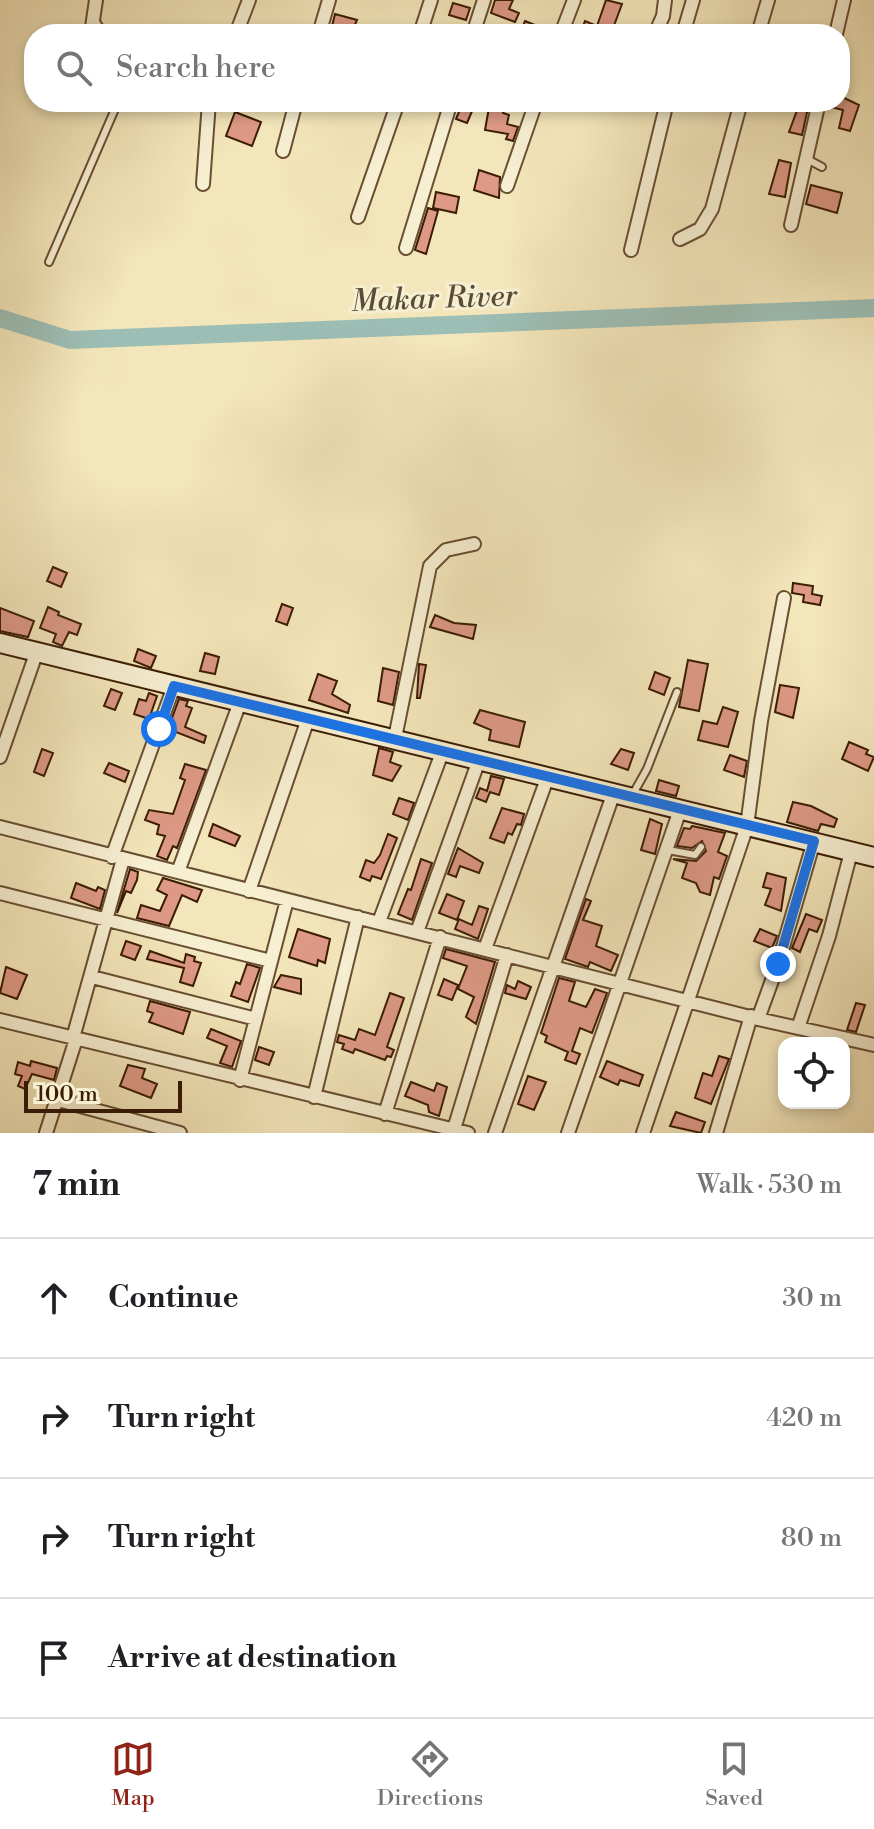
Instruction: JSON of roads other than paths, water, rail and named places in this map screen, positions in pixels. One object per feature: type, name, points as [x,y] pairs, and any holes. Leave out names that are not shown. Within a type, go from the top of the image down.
[{"type":"street","points":[[94,24],[96,0]]},
{"type":"street","points":[[240,24],[249,0]]},
{"type":"street","points":[[322,24],[329,0]]},
{"type":"street","points":[[423,24],[431,0]]},
{"type":"street","points":[[476,24],[484,0]]},
{"type":"street","points":[[565,24],[574,0]]},
{"type":"street","points":[[658,24],[665,0]]},
{"type":"street","points":[[686,24],[693,0]]},
{"type":"street","points":[[761,24],[768,0]]},
{"type":"street","points":[[838,24],[844,0]]},
{"type":"street","points":[[203,184],[208,112]]},
{"type":"street","points":[[283,151],[293,112]]},
{"type":"street","points":[[358,217],[395,112]]},
{"type":"street","points":[[406,248],[448,112]]},
{"type":"street","points":[[507,186],[533,112]]},
{"type":"street","points":[[631,250],[665,112]]},
{"type":"street","points":[[680,239],[700,229],[712,209],[738,112]]},
{"type":"street","points":[[791,225],[817,112]]},
{"type":"street","points":[[395,738],[430,566],[446,550],[474,544]]},
{"type":"street","points":[[643,1133],[747,826],[761,721],[784,598]]},
{"type":"street","points":[[0,643],[874,856]]},
{"type":"street","points":[[0,757],[37,651]]},
{"type":"street","points":[[46,1133],[58,1100],[107,920],[117,858],[174,686]]},
{"type":"street","points":[[178,872],[240,702]]},
{"type":"street","points":[[249,891],[308,719]]},
{"type":"street","points":[[379,922],[443,750]]},
{"type":"street","points":[[417,932],[479,760]]},
{"type":"street","points":[[485,949],[548,776]]},
{"type":"street","points":[[495,1133],[554,968],[622,794]]},
{"type":"street","points":[[568,1133],[680,810]]},
{"type":"street","points":[[0,827],[686,1001],[874,1045]]},
{"type":"street","points":[[716,1133],[755,1018],[778,964],[814,841]]},
{"type":"street","points":[[798,1028],[829,936],[851,852]]},
{"type":"street","points":[[0,893],[271,961]]},
{"type":"street","points":[[240,1080],[287,900]]},
{"type":"street","points":[[314,1097],[358,917]]},
{"type":"street","points":[[385,1114],[440,937]]},
{"type":"street","points":[[454,1129],[507,955]]},
{"type":"street","points":[[92,977],[256,1019]]},
{"type":"street","points":[[0,1020],[468,1133]]},
{"type":"street","points":[[58,1100],[180,1133]]},
{"type":"lane","points":[[95,20],[98,24]]},
{"type":"lane","points":[[49,262],[114,112]]},
{"type":"lane","points":[[805,159],[822,167]]},
{"type":"lane","points":[[622,794],[647,769],[677,692]]},
{"type":"lane","points":[[668,850],[695,855],[701,847]]},
{"type":"waterway","name":"Makar River","points":[[0,318],[70,340],[874,308]]}]
